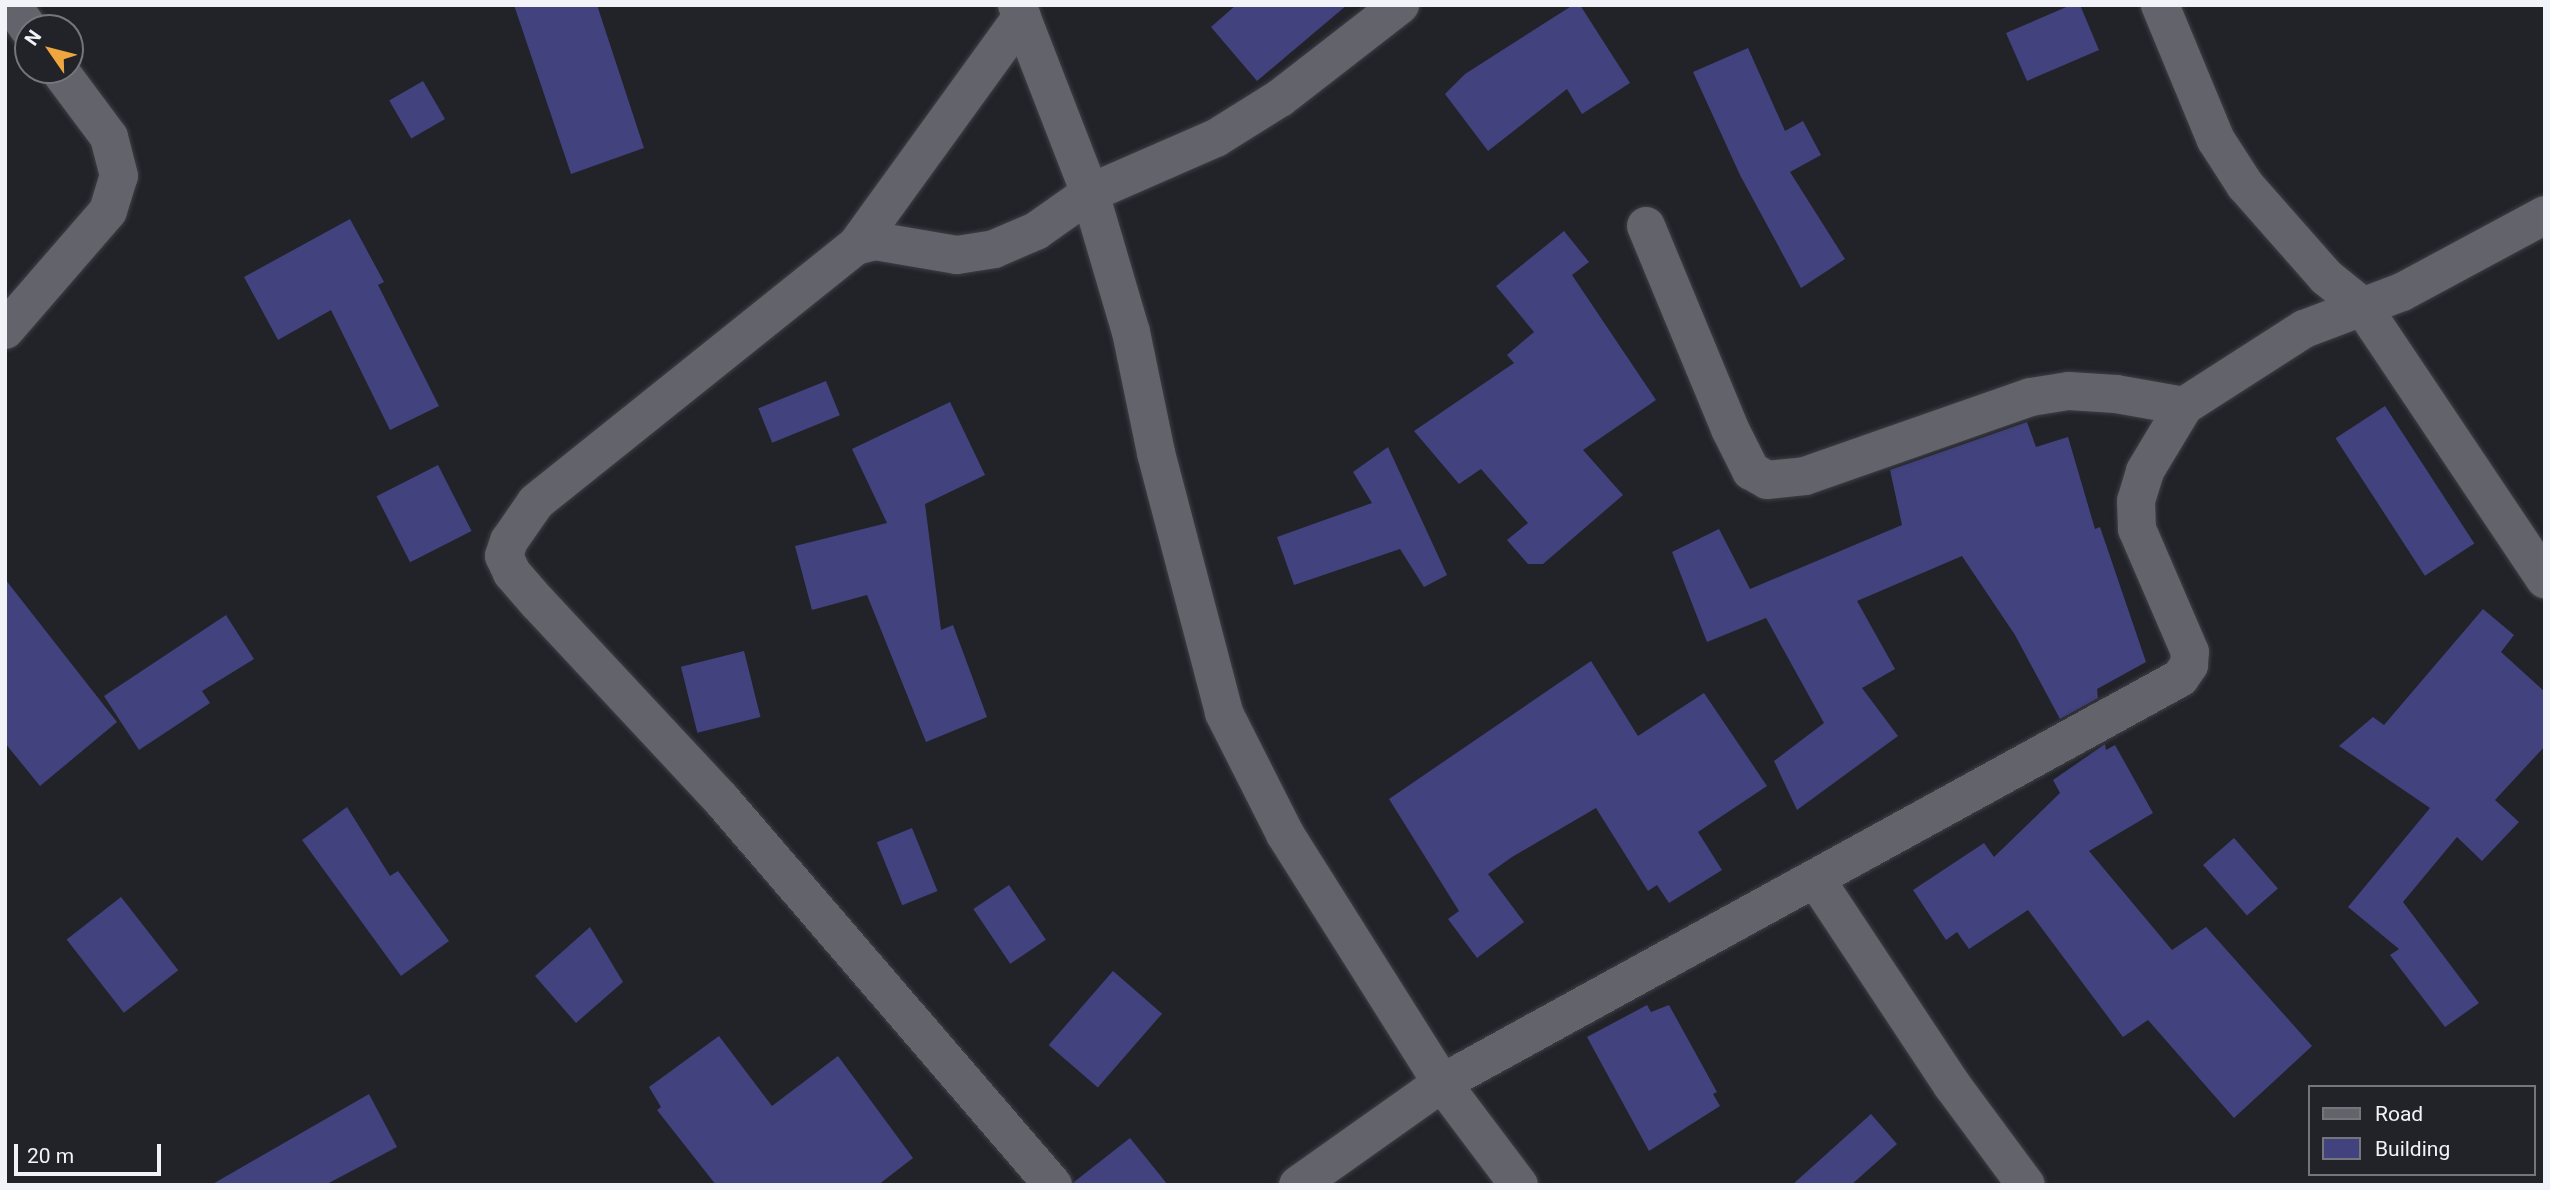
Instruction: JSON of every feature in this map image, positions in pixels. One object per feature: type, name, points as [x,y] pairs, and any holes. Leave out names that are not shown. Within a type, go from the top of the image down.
[{"type":"street","points":[[856,246],[875,241],[957,255],[994,249],[1036,231],[1090,192],[1216,138],[1290,91],[1401,5]]},
{"type":"street","points":[[2160,5],[2216,140],[2245,185],[2326,277],[2361,306],[2545,579]]},
{"type":"street","points":[[1019,11],[1090,192],[1131,332],[1156,453],[1224,713],[1284,834],[1442,1083],[1519,1185]]},
{"type":"street","points":[[1019,11],[856,246],[536,502],[509,541],[504,556],[529,593],[721,799],[1053,1185]]},
{"type":"street","points":[[5,330],[108,211],[118,176],[109,137],[69,84]]},
{"type":"street","points":[[1298,1185],[1442,1083],[1816,881],[2180,678],[2189,665],[2190,652],[2137,529],[2136,501],[2145,471],[2184,406],[2304,330],[2467,259],[2545,215]]},
{"type":"street","points":[[1646,226],[1730,429],[1751,471],[1767,480],[1805,476],[2031,397],[2069,391],[2116,394],[2184,406]]},
{"type":"street","points":[[1816,881],[1952,1085],[2026,1185]]},
{"type":"building","points":[[514,5],[597,5],[644,148],[571,174]]},
{"type":"building","points":[[1236,5],[1347,5],[1257,81],[1211,27]]},
{"type":"building","points":[[1573,5],[1580,5],[1630,83],[1582,114],[1567,89],[1488,151],[1445,94],[1465,74]]},
{"type":"building","points":[[2071,5],[2080,5],[2099,50],[2027,81],[2006,33]]},
{"type":"building","points":[[1748,48],[1785,131],[1803,121],[1821,155],[1790,172],[1845,259],[1801,288],[1740,175],[1693,72]]},
{"type":"building","points":[[423,81],[445,119],[411,139],[389,100]]},
{"type":"building","points":[[350,219],[384,282],[378,285],[439,406],[390,430],[331,310],[278,340],[244,277]]},
{"type":"building","points":[[1564,231],[1589,262],[1572,275],[1656,400],[1583,450],[1623,495],[1543,564],[1528,564],[1507,540],[1528,523],[1481,469],[1459,484],[1414,431],[1514,363],[1507,355],[1534,332],[1496,286]]},
{"type":"building","points":[[826,381],[840,415],[772,443],[758,408]]},
{"type":"building","points":[[950,402],[985,475],[925,504],[941,630],[953,625],[987,717],[926,742],[867,595],[812,610],[795,546],[887,523],[852,449]]},
{"type":"building","points":[[2385,406],[2474,544],[2425,576],[2336,438]]},
{"type":"building","points":[[2027,422],[2036,447],[2068,437],[2095,529],[2100,527],[2146,662],[2097,689],[2098,698],[2060,719],[2015,635],[1962,556],[1857,601],[1895,669],[1862,688],[1898,736],[1797,810],[1774,761],[1824,723],[1760,607],[1766,618],[1707,642],[1672,552],[1719,529],[1750,589],[1902,525],[1890,470]]},
{"type":"building","points":[[1388,447],[1447,575],[1424,587],[1400,549],[1294,585],[1277,537],[1372,503],[1353,472]]},
{"type":"building","points":[[438,465],[472,531],[410,562],[377,496]]},
{"type":"building","points":[[5,579],[117,722],[40,786],[5,743]]},
{"type":"building","points":[[2483,609],[2514,635],[2501,652],[2545,692],[2545,746],[2495,800],[2519,822],[2482,861],[2457,837],[2403,902],[2479,1003],[2445,1027],[2390,955],[2399,949],[2348,907],[2430,808],[2339,746],[2373,717],[2384,725]]},
{"type":"building","points":[[226,615],[254,659],[202,691],[210,703],[139,750],[104,696]]},
{"type":"building","points":[[744,651],[760,717],[697,733],[681,667]]},
{"type":"building","points":[[1591,661],[1638,736],[1704,693],[1767,786],[1698,832],[1722,870],[1669,903],[1657,885],[1648,891],[1596,808],[1512,857],[1488,874],[1524,922],[1477,958],[1448,919],[1459,911],[1389,799]]},
{"type":"building","points":[[2105,744],[2106,750],[2115,745],[2153,813],[2089,851],[2172,950],[2206,927],[2312,1046],[2234,1118],[2148,1020],[2123,1037],[2028,910],[1969,949],[1957,932],[1946,940],[1913,890],[1984,843],[1994,857],[2060,793],[2053,780]]},
{"type":"building","points":[[347,807],[390,876],[398,871],[449,941],[401,976],[302,840]]},
{"type":"building","points":[[912,828],[937,891],[902,905],[877,842]]},
{"type":"building","points":[[2234,838],[2278,889],[2247,915],[2203,865]]},
{"type":"building","points":[[1009,885],[1046,940],[1010,964],[973,909]]},
{"type":"building","points":[[121,897],[178,970],[124,1013],[67,939]]},
{"type":"building","points":[[590,927],[623,982],[576,1023],[535,976]]},
{"type":"building","points":[[1113,971],[1162,1014],[1098,1088],[1049,1045]]},
{"type":"building","points":[[1647,1005],[1651,1012],[1669,1005],[1717,1092],[1713,1094],[1720,1106],[1649,1151],[1587,1037]]},
{"type":"building","points":[[719,1036],[772,1106],[838,1056],[913,1158],[878,1185],[716,1185],[657,1110],[661,1107],[649,1087]]},
{"type":"building","points":[[369,1094],[397,1147],[325,1185],[211,1185]]},
{"type":"building","points":[[1871,1114],[1897,1144],[1851,1185],[1792,1185]]},
{"type":"building","points":[[1130,1138],[1168,1185],[1074,1185],[1074,1182]]}]
